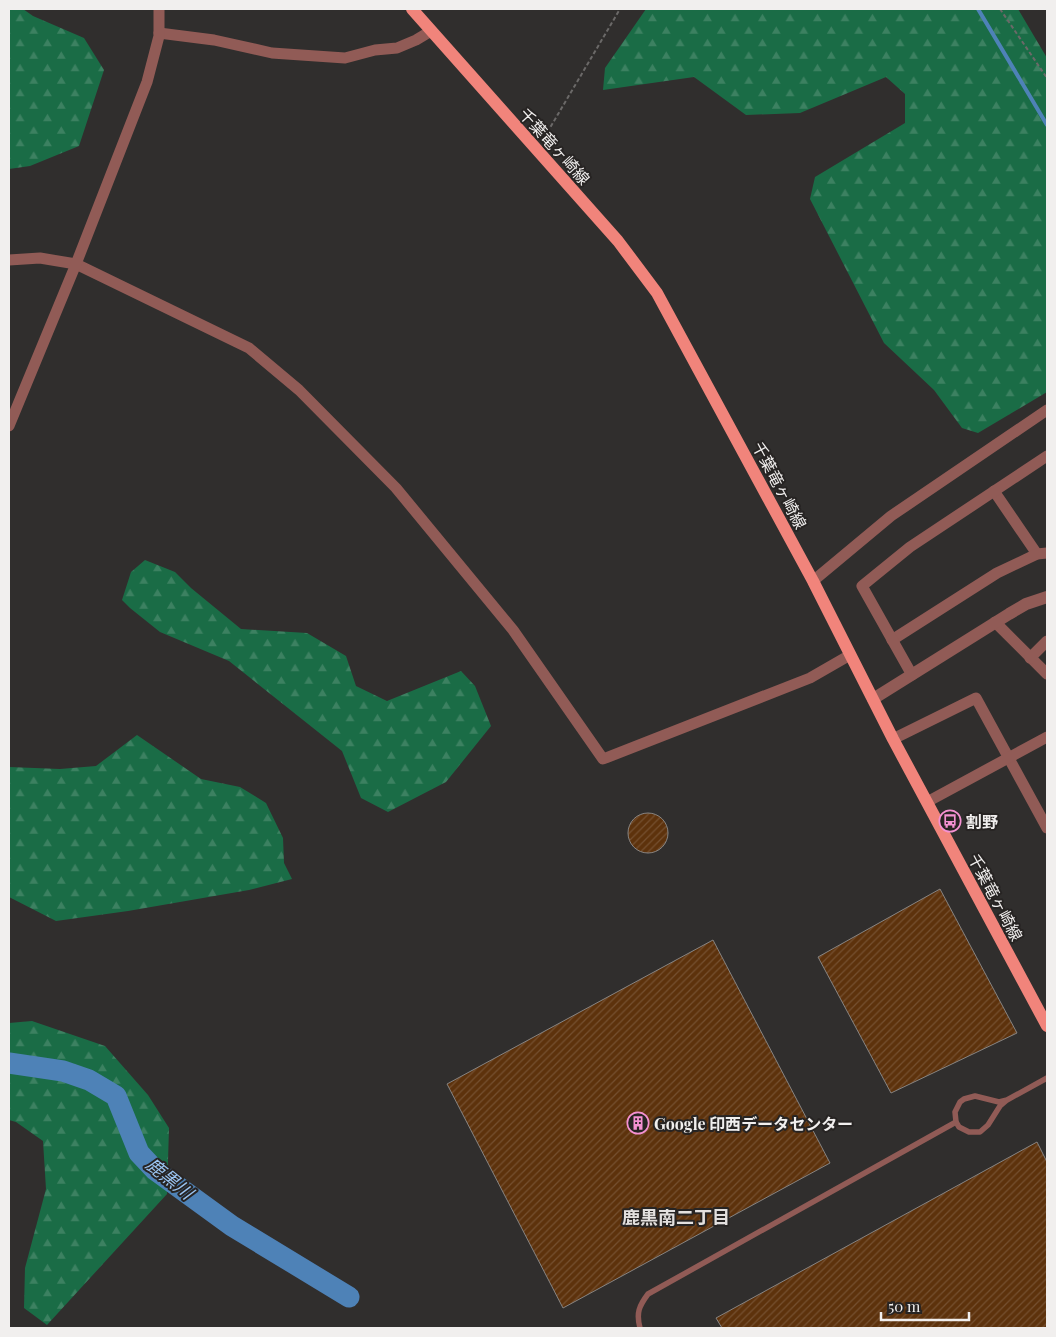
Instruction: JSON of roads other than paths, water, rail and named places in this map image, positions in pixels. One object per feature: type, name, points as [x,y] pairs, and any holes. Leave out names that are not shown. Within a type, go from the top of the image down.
[{"type":"main road","name":"千葉竜ヶ崎線","points":[[412,9],[618,241],[657,293],[813,581],[893,739],[1047,1026]]},
{"type":"street","points":[[9,426],[76,264],[147,82],[159,33],[159,9]]},
{"type":"street","points":[[159,33],[214,40],[272,53],[345,58],[375,50],[397,48],[432,31]]},
{"type":"street","points":[[9,260],[40,258],[76,264],[249,348],[299,390],[396,488],[507,622],[603,759],[810,678],[850,655]]},
{"type":"street","points":[[813,581],[891,516],[1047,410]]},
{"type":"street","points":[[912,675],[862,586],[910,547],[1047,456]]},
{"type":"street","points":[[892,640],[997,574],[1042,553],[994,491]]},
{"type":"street","points":[[873,699],[995,622],[1026,604],[1047,597]]},
{"type":"street","points":[[995,622],[1047,674]]},
{"type":"street","points":[[1030,658],[1047,641]]},
{"type":"street","points":[[893,739],[976,698],[1047,828]]},
{"type":"street","points":[[927,802],[1047,737]]},
{"type":"lane","points":[[1007,1100],[999,1102],[975,1096],[964,1098],[955,1112],[956,1122],[959,1127],[969,1132],[980,1132],[988,1125],[1000,1106],[1007,1100],[1047,1078]]},
{"type":"lane","points":[[640,1328],[637,1318],[638,1307],[648,1294],[956,1122]]},
{"type":"waterway","points":[[978,9],[1047,125]]},
{"type":"waterway","name":"鹿黒川","points":[[9,1063],[63,1071],[89,1080],[116,1096],[139,1153],[155,1170],[232,1226],[349,1297]]},
{"type":"place","name":"割野","points":[[950,821]]},
{"type":"place","name":"Google 印西データセンター","points":[[638,1123]]},
{"type":"district","name":"鹿黒南二丁目","points":[[676,1217]]}]
